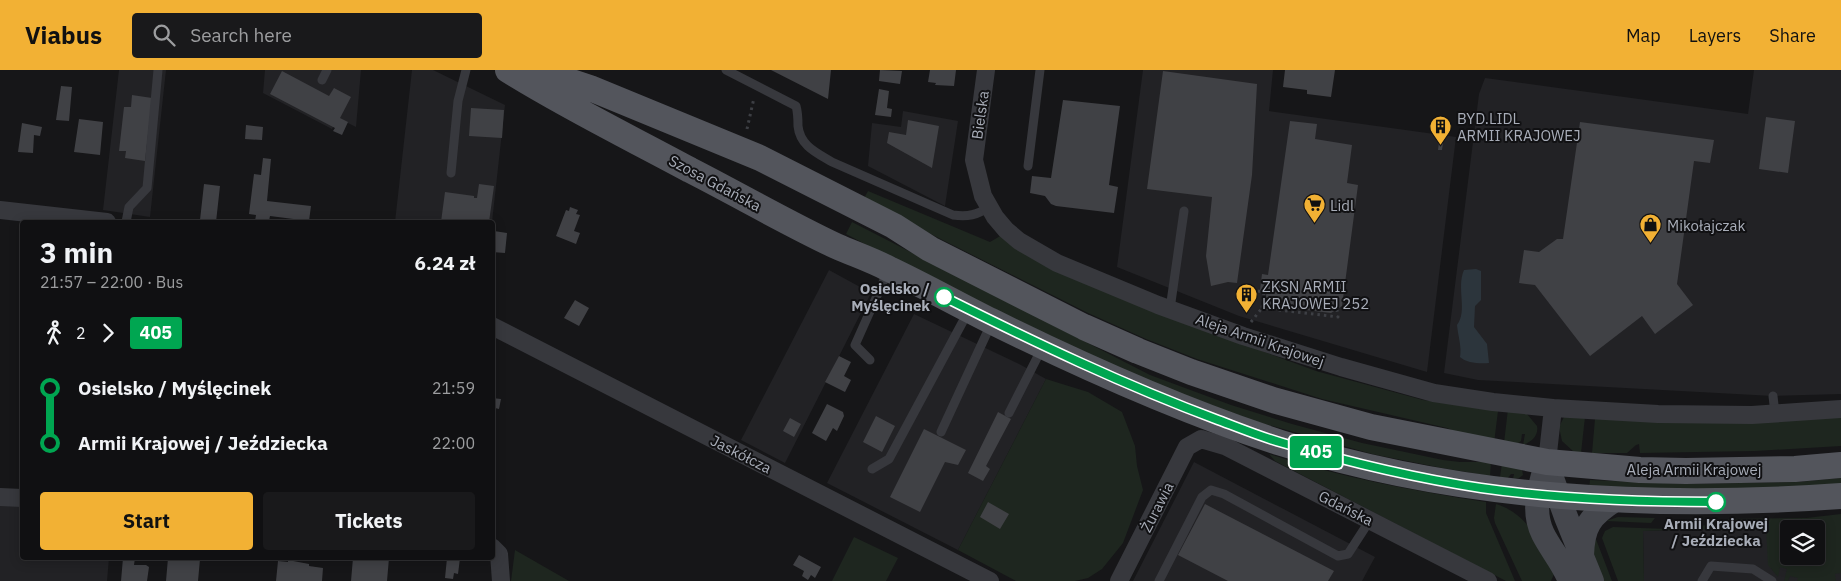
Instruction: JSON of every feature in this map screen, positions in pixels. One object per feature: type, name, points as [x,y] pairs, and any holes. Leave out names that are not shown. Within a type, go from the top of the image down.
[{"type":"main road","name":"Szosa Gdańska","points":[[508,70],[555,99],[748,200],[835,245],[926,288]]},
{"type":"main road","name":"Aleja Armii Krajowej","points":[[535,70],[590,88],[760,158],[894,226],[940,255],[1037,304],[1138,351],[1232,387],[1322,415],[1371,427],[1547,462],[1606,468],[1686,471],[1795,469],[1841,465]]},
{"type":"main road","name":"Aleja Armii Krajowej","points":[[926,288],[1043,346],[1160,398],[1281,443],[1358,463],[1482,488],[1615,500],[1725,502],[1841,496]]},
{"type":"main road","points":[[1547,462],[1548,494],[1582,555],[1592,581]]},
{"type":"main road","points":[[1548,494],[1537,511],[1541,529],[1568,579]]},
{"type":"main road","points":[[1582,555],[1583,538],[1586,528],[1598,512],[1615,500]]},
{"type":"street","name":"Bielska","points":[[974,160],[986,70]]},
{"type":"street","name":"Aleja Armii Krajowej","points":[[974,160],[983,196],[989,207],[1006,230],[1032,249],[1057,263],[1170,309],[1252,339],[1340,367],[1434,393],[1493,402],[1554,408],[1658,414],[1775,414],[1841,409]]},
{"type":"street","points":[[0,210],[89,220]]},
{"type":"street","name":"Jaskółcza","points":[[495,328],[990,581]]},
{"type":"street","points":[[1547,462],[1554,408]]},
{"type":"street","name":"Gdańska","points":[[1202,440],[1225,446],[1488,581]]},
{"type":"street","name":"Żurawia","points":[[1120,581],[1187,447],[1202,440]]},
{"type":"street","points":[[0,497],[20,498]]},
{"type":"street","points":[[495,550],[499,554],[501,581]]},
{"type":"lane","points":[[126,220],[129,207],[147,188],[158,70]]},
{"type":"lane","points":[[322,80],[327,70]]},
{"type":"lane","points":[[451,173],[458,101],[466,70]]},
{"type":"lane","points":[[726,70],[796,106],[800,136],[806,145],[832,162],[954,215],[966,216],[979,213],[989,207]]},
{"type":"lane","points":[[1028,166],[1040,70]]},
{"type":"lane","points":[[1170,309],[1184,211]]},
{"type":"lane","points":[[870,360],[854,345],[889,269]]},
{"type":"lane","points":[[941,432],[981,316]]},
{"type":"lane","points":[[872,469],[889,458],[981,316]]},
{"type":"lane","points":[[1009,413],[1043,346]]},
{"type":"lane","points":[[1774,396],[1775,414]]},
{"type":"lane","points":[[1159,581],[1202,496],[1211,490],[1224,494],[1338,556],[1348,554],[1370,520]]},
{"type":"lane","points":[[1702,581],[1711,566],[1753,569],[1772,581]]},
{"type":"path","points":[[747,129],[759,86]]},
{"type":"path","points":[[1249,328],[1252,318],[1262,308],[1264,292],[1258,292]]},
{"type":"path","points":[[1262,308],[1338,317],[1337,310]]},
{"type":"shaded area","points":[[119,70],[166,70],[150,217],[103,210]]},
{"type":"shaded area","points":[[265,70],[361,70],[356,127],[338,118],[332,129],[263,93]]},
{"type":"shaded area","points":[[412,70],[433,70],[505,105],[492,220],[395,220]]},
{"type":"shaded area","points":[[1143,70],[1273,70],[1269,111],[1456,137],[1427,372],[1239,316],[1117,267]]},
{"type":"shaded area","name":"Mikołajczak","points":[[1754,70],[1841,70],[1841,394],[1773,396],[1478,380],[1444,373],[1479,94],[1485,78],[1748,114]]},
{"type":"shaded area","points":[[903,111],[958,121],[945,206],[868,166],[872,123],[901,127]]},
{"type":"shaded area","points":[[868,191],[990,242],[1002,235],[1168,316],[1316,371],[1423,400],[1498,411],[1494,443],[1475,439],[1447,428],[1322,399],[1197,359],[1146,339],[1088,313],[863,200]]},
{"type":"shaded area","points":[[852,222],[1150,375],[1231,405],[1362,443],[1443,460],[1491,462],[1490,476],[1372,454],[1251,420],[1122,371],[895,260],[846,234]]},
{"type":"shaded area","points":[[1476,269],[1481,271],[1481,300],[1475,306],[1474,327],[1487,344],[1489,363],[1473,363],[1460,357],[1457,325],[1462,313],[1462,277],[1464,270]]},
{"type":"shaded area","points":[[829,270],[871,293],[785,463],[741,440]]},
{"type":"shaded area","points":[[914,314],[1021,365],[1046,379],[958,550],[827,483]]},
{"type":"shaded area","points":[[1046,379],[1088,392],[1122,412],[1135,446],[1137,466],[1143,490],[1123,543],[1102,569],[1088,578],[1075,581],[1016,581],[958,550]]},
{"type":"shaded area","points":[[1508,409],[1527,414],[1537,426],[1536,436],[1529,442],[1523,445],[1525,434],[1522,434],[1521,441],[1516,445],[1504,443]]},
{"type":"shaded area","points":[[1841,413],[1841,446],[1755,451],[1640,453],[1639,444],[1627,453],[1592,453],[1595,419]]},
{"type":"shaded area","points":[[1564,417],[1585,417],[1581,453],[1574,452],[1562,441],[1559,427]]},
{"type":"shaded area","points":[[1269,454],[1322,470],[1376,482],[1486,502],[1486,513],[1515,581],[1506,581],[1275,461]]},
{"type":"shaded area","points":[[1194,462],[1375,557],[1362,581],[1133,581]]},
{"type":"shaded area","points":[[1502,463],[1522,470],[1523,475],[1513,479],[1514,474],[1511,474],[1508,478],[1500,477]]},
{"type":"shaded area","points":[[1841,478],[1841,488],[1589,489],[1590,480],[1688,484],[1798,482]]},
{"type":"shaded area","points":[[0,504],[20,506],[20,560],[109,560],[107,581],[0,581]]},
{"type":"shaded area","points":[[1496,504],[1518,515],[1526,523],[1554,574],[1551,581],[1522,581],[1495,523]]},
{"type":"shaded area","points":[[1841,514],[1841,573],[1835,574],[1836,581],[1797,581],[1798,578],[1790,576],[1788,581],[1784,581],[1787,569],[1780,567],[1778,577],[1768,565],[1766,527],[1643,531],[1644,581],[1618,581],[1602,538],[1605,531],[1613,527],[1668,529],[1671,526],[1728,525],[1728,519],[1806,518]]},
{"type":"shaded area","points":[[1618,517],[1655,518],[1651,523],[1606,521]]},
{"type":"shaded area","points":[[1841,519],[1841,581],[1644,581],[1643,531],[1780,526],[1780,565],[1825,565],[1825,521]]},
{"type":"shaded area","points":[[1594,534],[1612,581],[1601,581],[1593,560]]},
{"type":"shaded area","points":[[854,537],[898,558],[886,581],[832,581]]},
{"type":"shaded area","points":[[515,550],[569,581],[511,581]]},
{"type":"building","points":[[771,70],[831,70],[828,99]]},
{"type":"building","points":[[880,70],[902,71],[900,84],[879,81]]},
{"type":"building","points":[[930,70],[956,70],[954,86],[935,85],[936,83],[928,82]]},
{"type":"building","points":[[1285,70],[1335,70],[1331,97],[1307,94],[1307,90],[1283,87]]},
{"type":"building","points":[[282,71],[329,96],[334,88],[351,97],[340,118],[348,122],[342,135],[333,131],[335,128],[270,94]]},
{"type":"building","points":[[1163,71],[1257,84],[1252,175],[1237,283],[1228,282],[1211,286],[1206,256],[1212,197],[1147,189]]},
{"type":"building","points":[[61,86],[72,87],[69,121],[56,120]]},
{"type":"building","points":[[879,89],[889,91],[887,108],[892,109],[891,117],[875,115]]},
{"type":"building","points":[[132,95],[152,98],[145,161],[125,158],[126,151],[119,151],[124,107],[131,107]]},
{"type":"building","points":[[1063,100],[1120,106],[1109,185],[1118,187],[1114,213],[1056,206],[1051,204],[1045,196],[1030,193],[1032,176],[1051,178]]},
{"type":"building","points":[[471,108],[504,110],[502,138],[469,136]]},
{"type":"building","points":[[1766,117],[1795,121],[1788,173],[1759,169]]},
{"type":"building","points":[[79,119],[103,122],[100,155],[74,152]]},
{"type":"building","points":[[908,120],[939,126],[932,168],[887,143],[889,132],[906,135]]},
{"type":"building","name":"Lidl","points":[[1290,121],[1317,124],[1315,139],[1352,145],[1347,183],[1358,185],[1342,306],[1331,313],[1264,305],[1267,291],[1260,290],[1262,274],[1268,275]]},
{"type":"building","points":[[1580,122],[1714,140],[1710,163],[1694,161],[1677,284],[1693,305],[1655,334],[1642,316],[1590,356],[1535,285],[1519,283],[1524,250],[1539,252],[1557,239],[1563,239]]},
{"type":"building","points":[[22,123],[42,127],[40,136],[34,135],[33,153],[18,152]]},
{"type":"building","points":[[246,125],[263,127],[262,140],[245,139]]},
{"type":"building","name":"BYD.LIDL ARMII KRAJOWEJ","points":[[1439,142],[1443,143],[1442,150],[1438,150]]},
{"type":"building","points":[[263,158],[271,159],[267,201],[311,206],[309,220],[270,216],[269,220],[255,220],[256,215],[249,214],[254,174],[261,175]]},
{"type":"building","points":[[204,184],[220,186],[216,220],[200,220]]},
{"type":"building","points":[[479,184],[494,186],[489,220],[441,220],[445,192],[477,198]]},
{"type":"building","points":[[570,207],[578,210],[576,214],[580,215],[574,231],[580,233],[576,244],[556,236],[566,210],[569,211]]},
{"type":"building","points":[[495,231],[507,233],[505,253],[495,252]]},
{"type":"building","points":[[575,300],[589,308],[579,326],[564,318]]},
{"type":"building","points":[[839,356],[851,362],[844,376],[851,380],[845,392],[825,382]]},
{"type":"building","points":[[495,398],[501,399],[499,409],[495,408]]},
{"type":"building","points":[[827,404],[843,412],[844,416],[837,431],[833,428],[826,441],[812,433]]},
{"type":"building","points":[[998,412],[1011,419],[986,466],[990,469],[983,481],[968,473]]},
{"type":"building","points":[[876,416],[895,426],[882,452],[863,442]]},
{"type":"building","points":[[790,418],[801,424],[794,437],[783,431]]},
{"type":"building","points":[[924,429],[966,450],[958,465],[945,462],[920,512],[890,497]]},
{"type":"building","points":[[988,502],[1009,514],[1000,529],[980,517]]},
{"type":"building","points":[[1205,504],[1334,571],[1328,581],[1228,581],[1178,555]]},
{"type":"building","points":[[799,555],[821,567],[815,578],[811,575],[808,580],[802,576],[804,571],[793,565]]},
{"type":"building","points":[[123,560],[135,560],[134,565],[146,565],[149,567],[147,581],[121,581]]},
{"type":"building","points":[[168,560],[200,560],[198,581],[166,581]]},
{"type":"building","points":[[288,560],[323,568],[322,581],[276,581],[278,561],[288,562]]},
{"type":"building","points":[[353,560],[389,560],[387,581],[351,581]]},
{"type":"building","points":[[447,560],[460,560],[458,574],[454,573],[453,579],[445,578]]},
{"type":"bus line","name":"405","points":[[944,297],[992,322],[1122,382],[1281,443],[1391,471],[1482,488],[1615,500],[1716,502]]},
{"type":"place","name":"BYD.LIDL ARMII KRAJOWEJ","points":[[1441,146]]},
{"type":"place","name":"Lidl","points":[[1314,224]]},
{"type":"place","name":"Mikołajczak","points":[[1651,244]]},
{"type":"place","name":"Osielsko / Myślęcinek","points":[[944,297]]},
{"type":"place","name":"ZKSN ARMII KRAJOWEJ 252","points":[[1246,314]]},
{"type":"place","name":"Armii Krajowej / Jeździecka","points":[[1716,502]]}]
